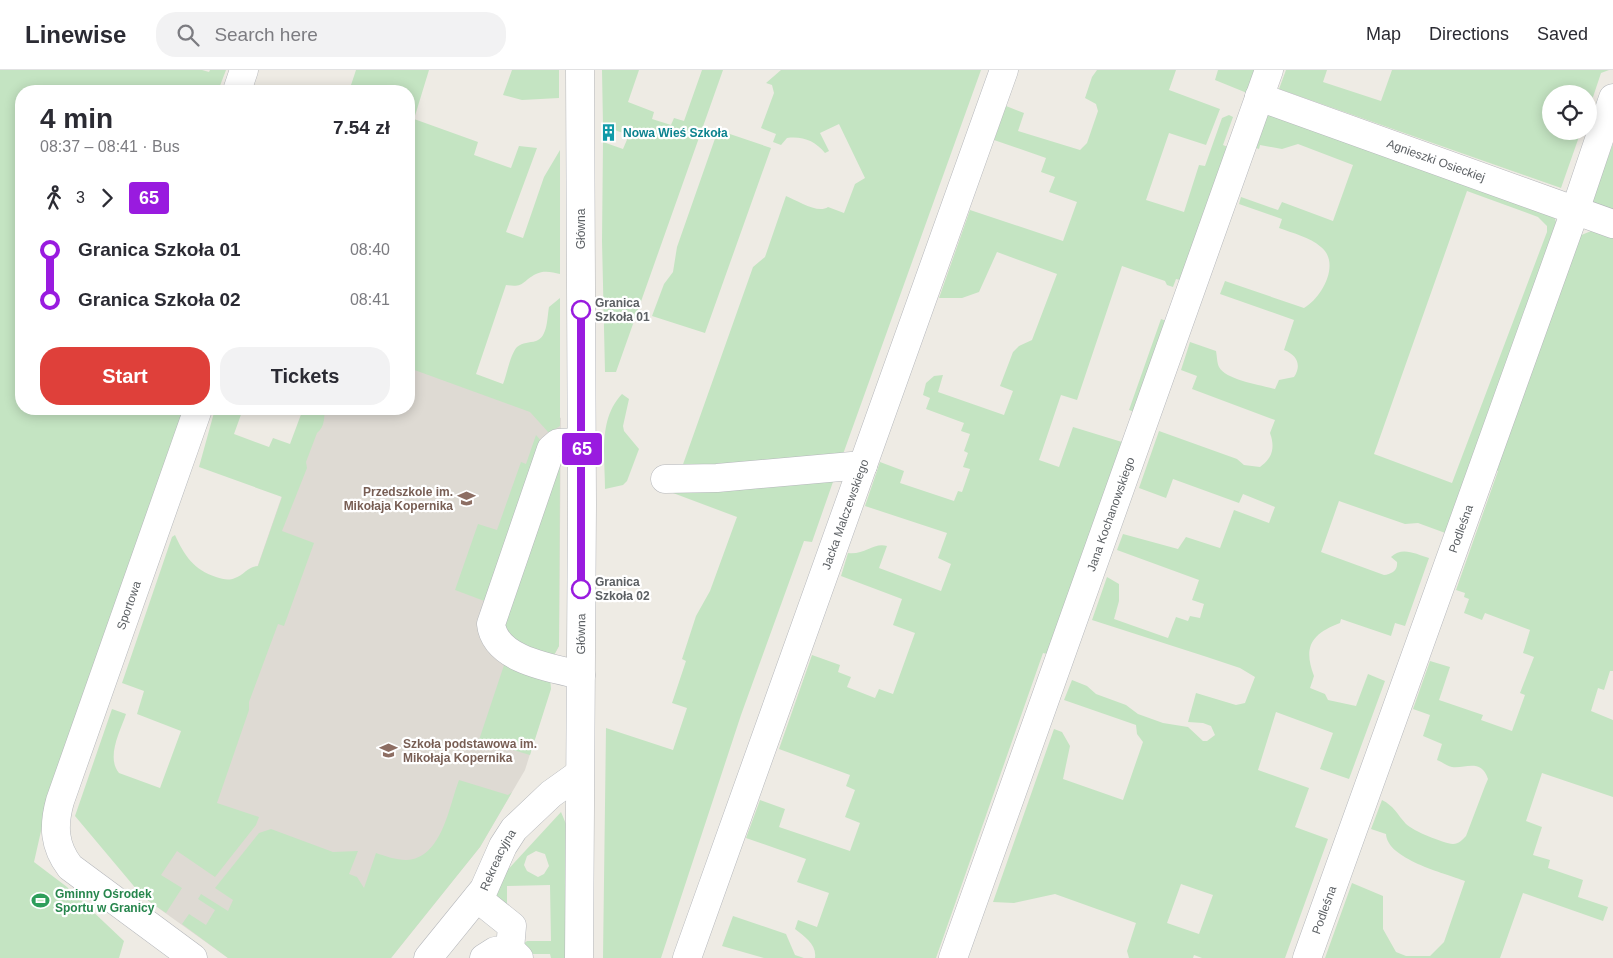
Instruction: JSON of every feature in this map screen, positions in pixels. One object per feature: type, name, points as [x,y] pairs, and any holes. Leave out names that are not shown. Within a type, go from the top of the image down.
[{"type":"street","points":[[239,85],[244,70]]},
{"type":"street","name":"Główna","points":[[579,958],[582,442],[580,70]]},
{"type":"street","name":"Jacka Malczewskiego","points":[[687,958],[1004,70]]},
{"type":"street","name":"Jana Kochanowskiego","points":[[953,958],[1269,70]]},
{"type":"street","name":"Agnieszki Osieckiej","points":[[1259,97],[1613,224]]},
{"type":"street","name":"Podleśna","points":[[1307,958],[1575,211],[1613,98]]},
{"type":"street","name":"Sportowa","points":[[193,958],[158,947],[79,875],[63,858],[55,829],[60,801],[196,415]]},
{"type":"street","points":[[581,675],[551,668],[504,650],[494,639],[491,624],[551,449],[558,443],[582,442]]},
{"type":"street","points":[[665,479],[717,478],[863,464]]},
{"type":"street","name":"Rekreacyjna","points":[[428,958],[484,888],[503,846],[514,828],[551,794],[579,774]]},
{"type":"street","points":[[477,898],[512,926],[514,954],[495,952],[484,958]]},
{"type":"shaded area","points":[[415,366],[561,418],[559,646],[553,657],[549,693],[525,770],[480,847],[391,958],[228,958],[143,897],[310,415],[415,415]]},
{"type":"green space","points":[[0,70],[202,70],[209,72],[210,70],[226,70],[220,85],[15,85],[15,415],[183,415],[46,809],[34,862],[67,887],[124,941],[119,958],[0,958]]},
{"type":"green space","points":[[356,70],[429,70],[415,116],[415,85],[351,85]]},
{"type":"green space","points":[[512,70],[559,70],[559,98],[522,100],[503,95]]},
{"type":"green space","points":[[602,70],[639,70],[628,102],[654,112],[652,119],[671,125],[674,118],[684,121],[702,70],[723,70],[616,372],[605,372],[602,241],[603,142],[623,149],[629,135],[603,126]]},
{"type":"green space","points":[[781,70],[981,70],[842,457],[681,470],[753,267],[765,257],[786,196],[813,208],[824,209],[828,207],[844,213],[855,184],[865,178],[839,124],[820,133],[829,151],[825,153],[813,142],[803,139],[787,138],[781,145],[773,142],[776,134],[761,128],[774,93],[772,85],[766,83]]},
{"type":"green space","points":[[1097,70],[1176,70],[1169,90],[1220,109],[1206,145],[1169,133],[1146,200],[1184,212],[1199,165],[1205,166],[1222,118],[1229,115],[1233,117],[1223,145],[1230,148],[1184,281],[1176,279],[1173,287],[1167,285],[1165,281],[1122,266],[1077,400],[1061,395],[1039,460],[1059,467],[1073,427],[1122,442],[1125,447],[1051,655],[1043,653],[936,958],[815,958],[812,945],[795,929],[798,920],[817,927],[829,893],[797,882],[806,859],[746,838],[760,800],[785,809],[779,827],[850,851],[860,823],[845,817],[855,790],[846,786],[850,775],[779,749],[812,655],[840,665],[838,672],[851,677],[847,687],[875,698],[879,689],[893,694],[915,633],[893,625],[902,599],[841,576],[848,553],[859,552],[882,545],[887,546],[879,568],[941,591],[951,564],[938,558],[947,533],[865,506],[880,462],[904,471],[900,483],[954,501],[958,491],[962,492],[970,469],[963,467],[968,453],[964,451],[970,434],[961,431],[964,423],[926,409],[930,398],[923,395],[926,383],[934,376],[943,375],[938,392],[1004,415],[1013,391],[1000,386],[1013,352],[1019,346],[1032,340],[1057,274],[997,252],[979,292],[962,298],[939,298],[970,210],[1063,241],[1077,202],[1049,192],[1055,177],[1041,172],[1046,158],[994,140],[1006,106],[1024,113],[1018,131],[1080,150],[1087,143],[1098,111],[1096,104],[1085,98],[1092,77]]},
{"type":"green space","points":[[1218,70],[1258,70],[1247,93],[1215,80]]},
{"type":"green space","points":[[1286,70],[1327,70],[1323,82],[1381,101],[1392,70],[1609,70],[1601,73],[1597,85],[1542,85],[1542,140],[1578,140],[1561,188],[1279,89]]},
{"type":"green space","points":[[1269,110],[1554,216],[1556,222],[1448,534],[1418,523],[1405,524],[1339,501],[1321,552],[1384,575],[1395,570],[1397,562],[1391,557],[1400,552],[1409,552],[1429,558],[1405,626],[1395,623],[1391,636],[1341,619],[1340,623],[1322,632],[1312,643],[1309,657],[1314,676],[1310,688],[1325,694],[1328,700],[1356,706],[1368,674],[1385,681],[1349,779],[1320,769],[1333,733],[1276,712],[1258,770],[1309,788],[1295,827],[1328,839],[1285,958],[1202,958],[1194,955],[1193,958],[1129,958],[1127,951],[1136,923],[1055,894],[1014,903],[993,902],[1054,729],[1062,732],[1070,746],[1063,779],[1123,800],[1143,742],[1137,734],[1136,725],[1064,700],[1072,680],[1087,686],[1096,694],[1126,705],[1138,714],[1163,723],[1188,727],[1203,741],[1207,741],[1215,735],[1211,726],[1203,723],[1188,722],[1196,693],[1236,705],[1245,703],[1255,677],[1240,668],[1092,620],[1107,577],[1119,584],[1119,601],[1114,619],[1168,638],[1176,617],[1188,621],[1190,616],[1200,618],[1204,604],[1192,600],[1199,580],[1117,550],[1123,534],[1178,549],[1186,537],[1220,548],[1234,510],[1269,523],[1275,507],[1243,494],[1239,503],[1173,479],[1166,498],[1139,488],[1159,431],[1237,459],[1244,465],[1260,467],[1268,460],[1272,452],[1270,433],[1275,420],[1192,389],[1197,376],[1181,370],[1190,342],[1216,351],[1219,367],[1223,372],[1236,379],[1275,389],[1279,380],[1294,377],[1298,368],[1297,361],[1284,350],[1294,320],[1220,294],[1225,281],[1304,308],[1317,297],[1327,280],[1329,262],[1327,254],[1312,241],[1279,228],[1282,219],[1239,204],[1241,197],[1278,210],[1282,202],[1333,221],[1353,165],[1298,144],[1282,149],[1260,145],[1259,149],[1251,146]],"holes":[[[1467,191],[1538,217],[1547,226],[1547,232],[1452,483],[1374,454]],[[1181,884],[1213,895],[1199,934],[1167,923]]]},
{"type":"green space","points":[[415,119],[478,142],[474,155],[511,168],[519,146],[537,148],[506,232],[523,238],[544,177],[560,150],[560,274],[542,272],[520,285],[506,285],[476,374],[503,384],[515,350],[522,344],[540,339],[545,331],[549,307],[560,298],[560,426],[549,433],[530,412],[415,370]]},
{"type":"green space","points":[[718,130],[771,148],[705,333],[652,316],[664,284],[673,272],[677,247]]},
{"type":"green space","points":[[1613,144],[1613,211],[1591,203]]},
{"type":"green space","points":[[1596,229],[1613,234],[1613,671],[1610,671],[1604,690],[1598,688],[1591,711],[1613,720],[1613,797],[1542,773],[1526,821],[1542,827],[1533,855],[1550,860],[1548,868],[1583,880],[1578,897],[1608,907],[1603,921],[1523,893],[1500,958],[1325,958],[1352,883],[1383,896],[1383,929],[1396,952],[1406,956],[1430,956],[1444,942],[1465,881],[1406,858],[1389,843],[1386,834],[1371,829],[1382,800],[1406,824],[1415,830],[1453,844],[1460,842],[1466,836],[1488,779],[1485,773],[1477,767],[1452,767],[1437,760],[1442,744],[1423,736],[1430,715],[1413,709],[1430,661],[1450,667],[1439,700],[1483,715],[1481,720],[1512,731],[1525,695],[1520,693],[1534,657],[1523,653],[1530,630],[1485,613],[1482,620],[1464,613],[1469,599],[1464,597],[1465,593],[1456,590],[1498,471],[1491,468],[1579,236]]},
{"type":"green space","points":[[1161,319],[1169,322],[1137,413],[1129,410]]},
{"type":"green space","points":[[622,394],[629,399],[623,426],[624,431],[639,449],[627,481],[623,485],[605,489],[604,439],[606,427],[614,404]]},
{"type":"green space","points":[[213,415],[241,415],[234,434],[269,447],[273,438],[290,444],[301,415],[324,415],[323,425],[317,433],[306,462],[307,468],[282,531],[314,543],[284,626],[278,624],[249,702],[249,710],[217,803],[259,817],[256,825],[215,877],[177,851],[161,875],[182,888],[166,913],[143,897],[75,816],[112,709],[126,714],[115,744],[115,767],[119,773],[160,788],[181,731],[137,714],[144,691],[122,683],[172,537],[175,535],[186,555],[196,566],[216,577],[223,579],[235,578],[251,567],[258,566],[282,497],[199,467]]},
{"type":"green space","points":[[536,435],[544,444],[487,602],[455,590],[478,524],[497,530],[521,462],[526,464]]},
{"type":"green space","points":[[560,457],[559,646],[553,657],[511,640],[501,623]]},
{"type":"green space","points":[[834,479],[812,542],[804,541],[741,715],[661,958],[603,958],[606,728],[673,750],[687,708],[672,703],[686,661],[682,659],[696,616],[710,591],[737,517],[673,493],[675,487]]},
{"type":"green space","points":[[505,662],[550,676],[551,689],[530,755],[479,740]]},
{"type":"green space","points":[[459,780],[508,795],[512,792],[480,847],[391,958],[228,958],[182,924],[189,914],[206,925],[215,910],[198,899],[201,894],[228,911],[233,900],[215,888],[259,833],[271,829],[333,852],[358,851],[349,874],[357,877],[364,888],[376,853],[394,859],[406,860],[418,857],[428,851],[442,829]]},
{"type":"green space","points":[[561,812],[566,824],[566,958],[551,958],[550,954],[528,954],[523,944],[527,941],[551,941],[550,885],[507,886],[507,904],[496,898],[502,876]],"holes":[[[536,851],[545,854],[549,866],[544,874],[538,877],[527,871],[524,865],[527,856]]]},
{"type":"green space","points":[[733,916],[786,934],[795,955],[804,958],[764,958],[722,946]]},
{"type":"bus line","name":"65","points":[[581,310],[581,589]]},
{"type":"place","name":"Nowa Wieś Szkoła","points":[[609,133]]},
{"type":"place","name":"Granica Szkoła 01","points":[[581,310]]},
{"type":"place","name":"Przedszkole im. Mikołaja Kopernika","points":[[467,499]]},
{"type":"place","name":"Granica Szkoła 02","points":[[581,589]]},
{"type":"place","name":"Szkoła podstawowa im. Mikołaja Kopernika","points":[[389,751]]},
{"type":"place","name":"Gminny Ośrodek Sportu w Granicy","points":[[41,901]]}]
